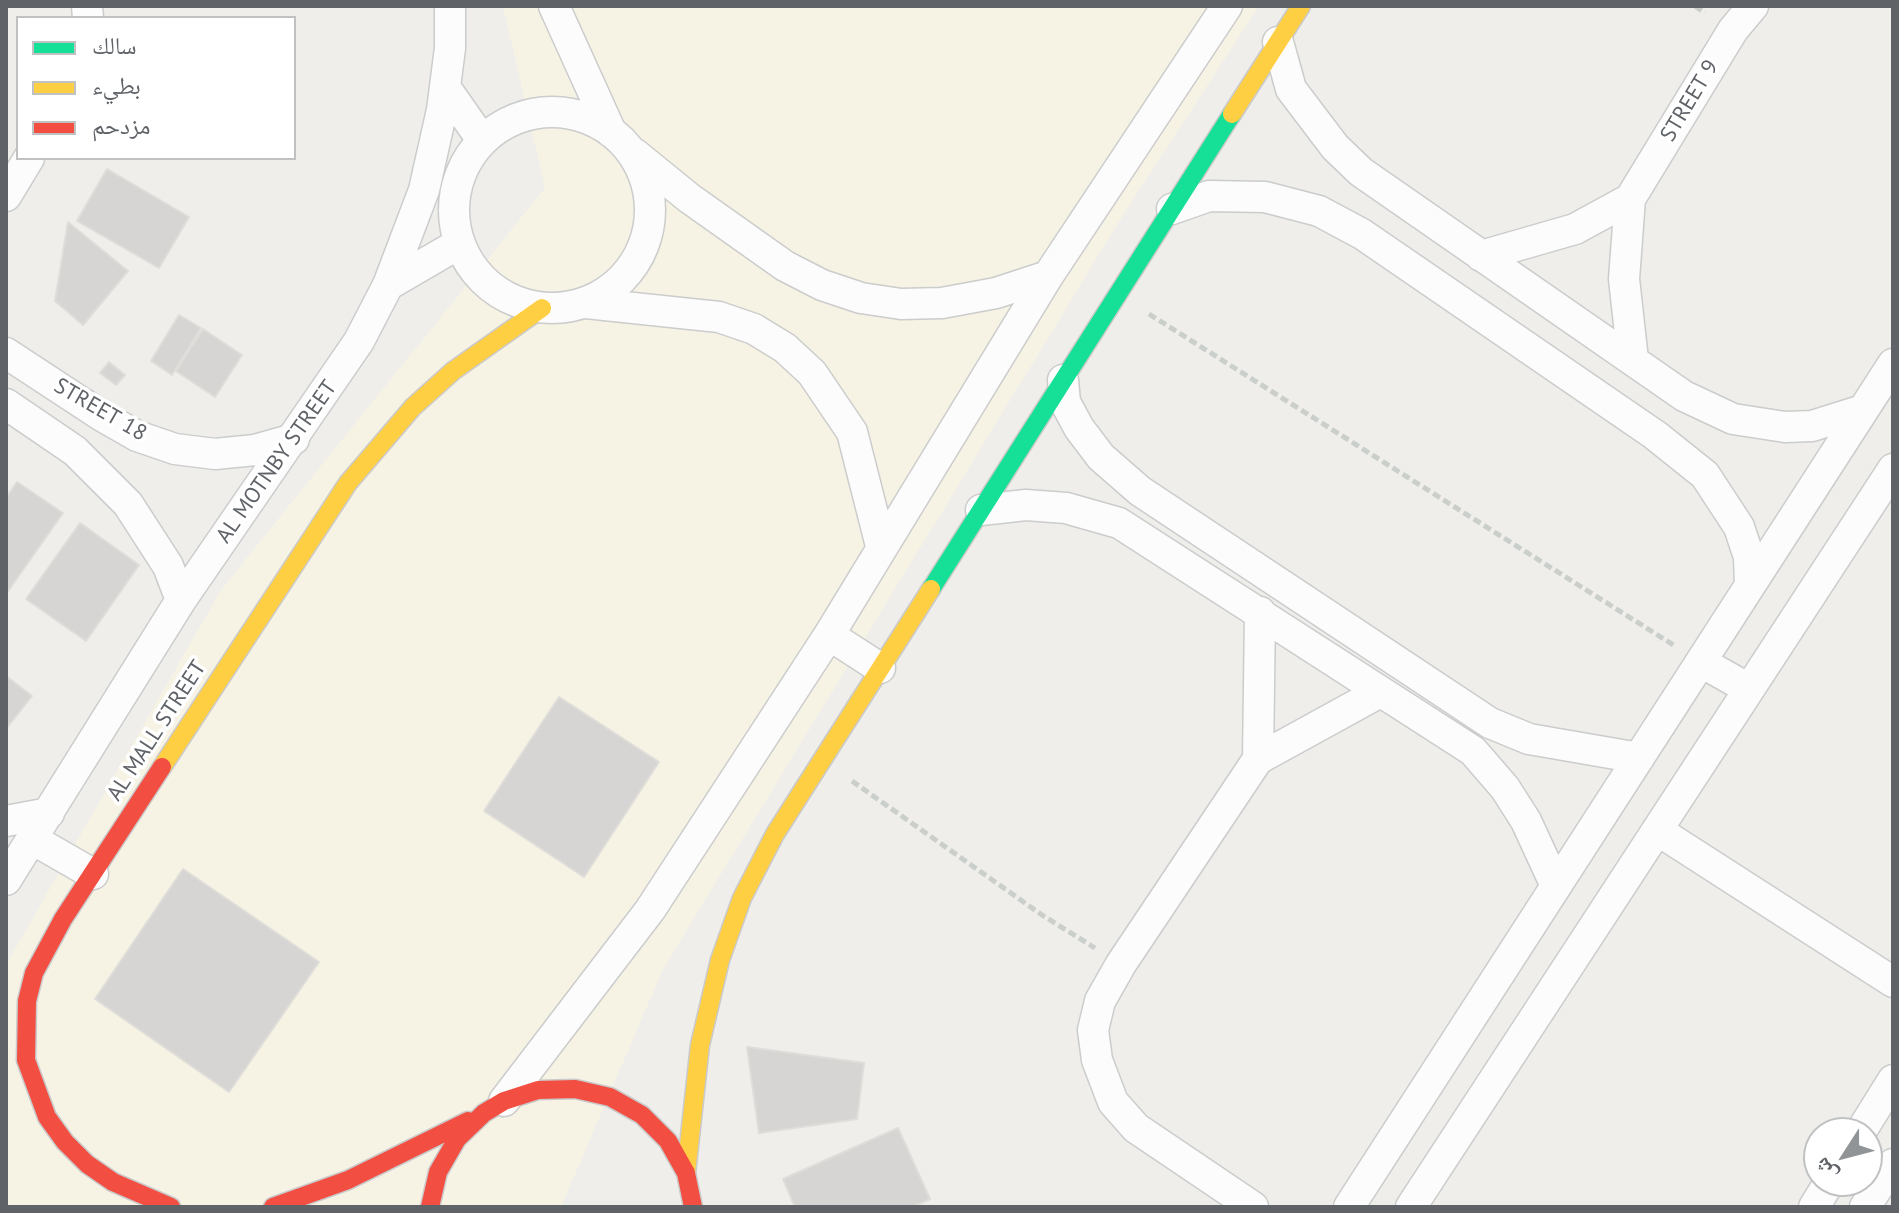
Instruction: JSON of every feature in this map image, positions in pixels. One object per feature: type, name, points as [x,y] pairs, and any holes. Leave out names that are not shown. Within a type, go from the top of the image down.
[{"type":"street","name":"AL MOTNBY STREET","points":[[6,880],[181,600],[359,341],[388,285],[424,190],[445,87],[450,6]]},
{"type":"street","points":[[554,6],[620,140],[644,176],[651,206],[647,237],[634,265],[613,288],[586,303]]},
{"type":"street","points":[[430,1207],[438,1172],[457,1139],[494,1107],[650,910],[829,635],[1048,276],[1227,6]]},
{"type":"street","points":[[693,1207],[686,1173],[700,1045],[720,960],[742,898],[775,834],[1301,6]]},
{"type":"street","name":"STREET 9","points":[[1633,360],[1624,279],[1630,199],[1733,30],[1753,6]]},
{"type":"street","points":[[1278,42],[1291,89],[1335,147],[1390,194],[1684,396],[1733,419],[1785,427],[1812,426],[1863,410]]},
{"type":"street","points":[[445,87],[482,140]]},
{"type":"street","points":[[881,546],[852,432],[812,373],[785,348],[754,329],[719,317],[586,303],[542,308],[515,302],[491,288],[472,268],[460,243],[453,216],[456,188],[466,162],[482,140],[505,123],[531,113],[559,111],[587,118],[620,140],[689,198],[785,266],[822,285],[861,298],[901,304],[942,303],[996,293],[1048,276]]},
{"type":"street","points":[[6,196],[28,160]]},
{"type":"street","points":[[1362,234],[1390,194]]},
{"type":"street","points":[[1172,209],[1209,196],[1265,197],[1319,211],[1362,234],[1655,435],[1705,475],[1724,500],[1749,557],[1750,585]]},
{"type":"street","points":[[1481,256],[1575,229],[1630,199]]},
{"type":"street","points":[[388,285],[460,243]]},
{"type":"street","name":"AL MALL STREET","points":[[171,1207],[113,1182],[65,1142],[47,1117],[26,1060],[27,1001],[34,973],[47,946],[93,874],[357,471],[413,407],[453,371],[542,308]]},
{"type":"street","name":"STREET 18","points":[[6,353],[137,436],[188,451],[215,454],[255,450],[294,439]]},
{"type":"street","points":[[1349,1207],[1893,364]]},
{"type":"street","points":[[1063,380],[1065,402],[1079,428],[1101,457],[1140,491],[1490,723],[1529,739],[1639,758]]},
{"type":"street","points":[[1655,435],[1684,396]]},
{"type":"street","name":"STREET 18","points":[[6,404],[75,451],[128,504],[168,566],[181,600]]},
{"type":"street","points":[[75,451],[102,416]]},
{"type":"street","points":[[1411,1207],[1893,469]]},
{"type":"street","points":[[1119,523],[1140,491]]},
{"type":"street","points":[[981,510],[1026,505],[1066,508],[1119,523],[1473,751],[1505,788],[1526,821],[1556,886]]},
{"type":"street","points":[[1258,759],[1260,612]]},
{"type":"street","points":[[829,635],[880,668]]},
{"type":"street","points":[[1701,662],[1749,689]]},
{"type":"street","points":[[1253,1207],[1136,1128],[1113,1102],[1097,1060],[1093,1030],[1100,1001],[1121,964],[1258,759],[1380,692]]},
{"type":"street","points":[[1473,751],[1490,723]]},
{"type":"street","points":[[6,821],[49,813]]},
{"type":"street","points":[[1657,830],[1893,982]]},
{"type":"street","points":[[32,839],[93,874]]},
{"type":"street","points":[[1870,1117],[1893,1080]]},
{"type":"street","points":[[273,1207],[348,1180],[494,1107],[538,1090],[575,1089],[610,1097],[642,1115],[659,1133],[686,1173]]},
{"type":"street","points":[[1865,1207],[1893,1164]]},
{"type":"path","points":[[1118,293],[1701,662]]},
{"type":"path","points":[[822,760],[1042,915],[1121,964]]},
{"type":"shaded area","points":[[503,6],[1259,6],[1123,215],[663,969],[561,1207],[6,1207],[6,965],[221,590],[545,188]]},
{"type":"building","points":[[107,169],[189,217],[159,268],[77,221]]},
{"type":"building","points":[[68,222],[128,271],[83,325],[55,301]]},
{"type":"building","points":[[179,315],[201,328],[172,375],[151,361]]},
{"type":"building","points":[[203,329],[242,355],[215,397],[176,371]]},
{"type":"building","points":[[109,362],[125,375],[116,385],[100,373]]},
{"type":"building","points":[[17,482],[63,513],[6,594],[6,498]]},
{"type":"building","points":[[80,523],[139,565],[86,641],[26,599]]},
{"type":"building","points":[[6,676],[32,696],[6,729]]},
{"type":"building","points":[[559,697],[659,762],[584,877],[484,811]]},
{"type":"building","points":[[183,869],[319,962],[229,1092],[95,999]]},
{"type":"building","points":[[747,1047],[864,1063],[857,1119],[759,1133]]},
{"type":"building","points":[[898,1128],[930,1199],[912,1207],[795,1207],[783,1179]]},
{"type":"traffic: fast","points":[[931,589],[1232,114]]},
{"type":"traffic: slow","points":[[1232,114],[1301,6]]},
{"type":"traffic: slow","points":[[162,767],[348,483],[413,407],[453,371],[542,308]]},
{"type":"traffic: slow","points":[[686,1173],[700,1045],[720,960],[742,898],[775,834],[931,589]]},
{"type":"traffic: jam","points":[[162,767],[63,919],[34,973],[27,1001],[26,1060],[47,1117],[65,1142],[87,1164],[113,1182],[171,1207]]},
{"type":"traffic: jam","points":[[430,1207],[438,1172],[457,1139],[484,1113],[504,1101],[538,1090],[575,1089],[610,1097],[642,1115],[668,1141],[686,1173],[693,1207]]},
{"type":"traffic: jam","points":[[273,1207],[348,1180],[468,1121]]}]
